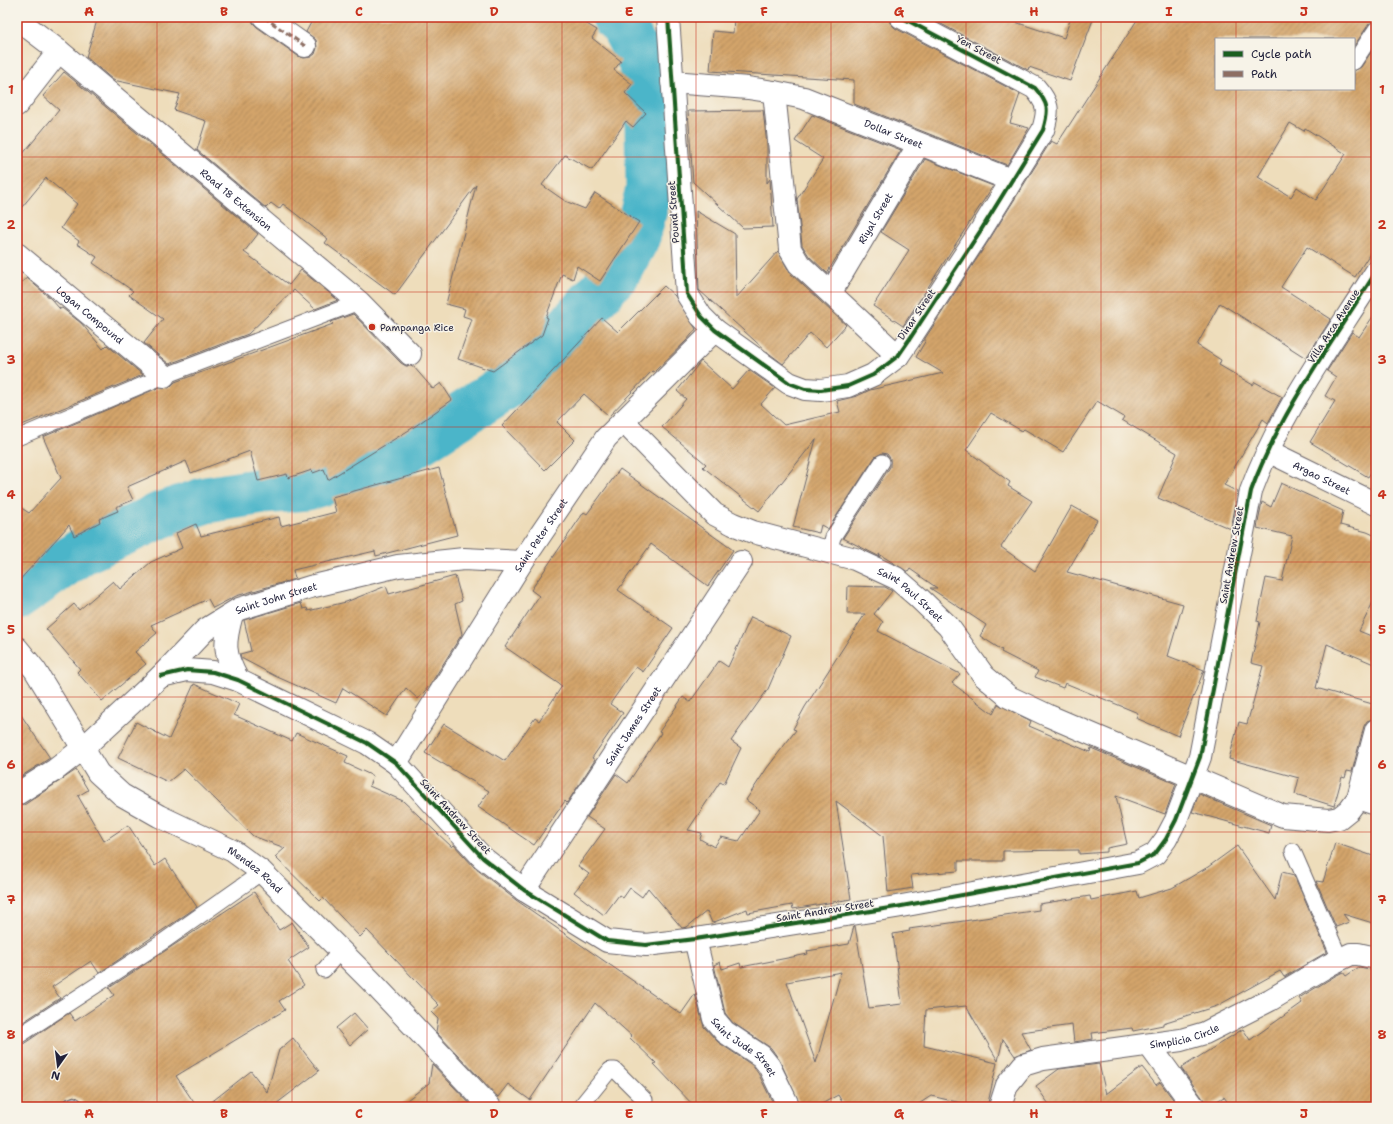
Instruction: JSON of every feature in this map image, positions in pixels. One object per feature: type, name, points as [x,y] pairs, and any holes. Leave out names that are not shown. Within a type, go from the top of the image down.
[{"type":"street","points":[[264,17],[305,46]]},
{"type":"street","points":[[668,17],[672,82],[748,88],[774,92],[790,249],[799,264],[831,292],[898,356]]},
{"type":"street","name":"Yen Street","points":[[901,17],[1035,88],[1045,100]]},
{"type":"street","name":"Road 18 Extension","points":[[17,19],[58,51],[359,302],[410,354]]},
{"type":"street","points":[[17,105],[58,51]]},
{"type":"street","name":"Pound Street","points":[[672,82],[687,294],[701,316],[715,330]]},
{"type":"street","name":"Dollar Street","points":[[774,92],[804,98],[1011,180]]},
{"type":"street","name":"Dinar Street","points":[[715,330],[789,383],[804,389],[821,390],[848,386],[873,375],[898,356],[981,230],[1043,130],[1048,112],[1045,100]]},
{"type":"street","name":"Riyal Street","points":[[831,292],[919,144]]},
{"type":"street","name":"Logan Compound","points":[[17,254],[164,376]]},
{"type":"street","name":"Villa Arca Avenue","points":[[1268,450],[1310,376],[1376,272]]},
{"type":"street","name":"Saint Peter Street","points":[[396,763],[522,562],[606,438],[715,330]]},
{"type":"street","name":"Saint Paul Street","points":[[624,421],[714,514],[753,532],[855,559],[896,578],[948,626],[984,676],[1010,697],[1049,716],[1283,816],[1314,820],[1328,820],[1339,818],[1349,810],[1367,801]]},
{"type":"street","name":"Argao Street","points":[[1268,450],[1376,504]]},
{"type":"street","name":"Saint Andrew Street","points":[[160,676],[187,670],[213,672],[238,680],[366,743],[396,763],[484,858],[524,890],[608,941],[646,945],[695,939],[896,907],[1138,863],[1155,854],[1166,839],[1194,777],[1205,737],[1251,492],[1268,450]]},
{"type":"street","name":"Saint John Street","points":[[17,794],[55,770],[82,749],[160,676],[205,630],[240,609],[310,587],[398,566],[464,559],[522,562]]},
{"type":"street","name":"Saint James Street","points":[[524,890],[741,562]]},
{"type":"street","points":[[232,614],[226,637],[228,661],[238,680]]},
{"type":"street","name":"Mendez Road","points":[[17,648],[35,670],[98,773],[122,795],[159,816],[234,851],[262,872],[341,950],[490,1107]]},
{"type":"street","points":[[1367,801],[1376,730]]},
{"type":"street","name":"Saint Jude Street","points":[[695,939],[714,1019],[725,1032],[761,1056],[769,1066],[789,1107]]},
{"type":"street","name":"Simplicia Circle","points":[[1000,1107],[1007,1084],[1023,1065],[1043,1059],[1181,1040],[1222,1025],[1351,954],[1376,958]]},
{"type":"street","points":[[1149,1045],[1194,1107]]},
{"type":"lane","points":[[1355,60],[1376,28]]},
{"type":"lane","points":[[17,438],[164,376],[359,302]]},
{"type":"lane","points":[[829,552],[833,537],[882,462]]},
{"type":"lane","points":[[1293,851],[1340,959]]},
{"type":"lane","points":[[17,1037],[164,941],[262,872]]},
{"type":"lane","points":[[324,970],[341,950]]},
{"type":"lane","points":[[580,1107],[610,1070],[615,1070],[645,1100],[644,1107]]},
{"type":"building","points":[[98,17],[252,17],[253,23],[257,27],[298,56],[304,58],[311,57],[315,54],[317,48],[316,40],[306,32],[314,17],[575,17],[597,30],[592,38],[621,61],[614,70],[632,84],[625,93],[646,113],[633,127],[626,121],[592,170],[565,155],[542,185],[565,201],[585,209],[595,193],[639,222],[600,281],[577,266],[573,279],[562,274],[546,317],[548,318],[542,335],[493,371],[458,359],[472,319],[463,316],[465,309],[446,304],[476,185],[395,295],[325,243],[328,239],[283,204],[279,209],[271,203],[266,208],[197,150],[206,121],[174,110],[180,94],[113,80],[86,57]]},
{"type":"building","points":[[734,17],[889,17],[890,23],[895,28],[1020,94],[1010,123],[1029,128],[1007,165],[854,104],[854,80],[710,71],[713,31],[733,33]]},
{"type":"building","points":[[928,17],[1013,17],[1012,21],[1064,38],[1071,17],[1094,17],[1070,81],[1029,67],[1028,70]]},
{"type":"building","points":[[1139,17],[1376,17],[1376,20],[1369,24],[1355,45],[1355,38],[1215,38],[1215,90],[1355,90],[1355,70],[1361,67],[1376,45],[1376,244],[1355,277],[1307,247],[1281,287],[1331,319],[1306,358],[1220,303],[1197,345],[1221,360],[1219,365],[1253,385],[1255,382],[1282,397],[1268,423],[1263,419],[1224,485],[1238,492],[1231,529],[1158,498],[1177,453],[1122,420],[1124,417],[1097,401],[1063,452],[1024,429],[1022,431],[991,413],[966,450],[1010,482],[1008,486],[1032,501],[1001,547],[1035,571],[1072,506],[1097,520],[1067,572],[1183,604],[1168,656],[1204,670],[1178,736],[1136,718],[1138,713],[1065,683],[1063,688],[1035,677],[1038,671],[1001,652],[1002,650],[980,636],[986,625],[930,588],[937,588],[910,569],[908,572],[879,554],[880,557],[843,538],[890,467],[890,458],[887,454],[882,453],[875,457],[828,529],[821,525],[819,533],[793,527],[816,439],[759,511],[703,467],[706,464],[662,427],[686,399],[677,391],[701,361],[732,389],[749,370],[775,388],[761,404],[784,425],[840,412],[837,401],[857,396],[870,390],[943,373],[916,357],[926,340],[924,340],[1051,141],[1057,144]],"holes":[[[1290,123],[1304,131],[1305,128],[1346,154],[1316,200],[1297,187],[1291,197],[1258,177]]]},
{"type":"building","points":[[64,72],[258,234],[244,252],[289,285],[301,270],[338,300],[315,309],[294,290],[248,334],[169,364],[144,343],[163,319],[129,295],[133,291],[93,263],[97,257],[77,244],[79,241],[61,228],[77,204],[46,178],[17,213],[17,161],[59,110],[43,96]]},
{"type":"building","points":[[763,110],[767,145],[767,183],[770,179],[773,227],[743,228],[693,182],[688,111]]},
{"type":"building","points":[[812,115],[901,150],[827,273],[809,256],[802,245],[797,199],[823,159],[795,141]]},
{"type":"building","points":[[925,159],[993,186],[903,326],[873,306],[909,250],[881,232]]},
{"type":"building","points":[[696,211],[735,234],[736,298],[778,251],[790,273],[846,325],[826,347],[810,333],[783,364],[766,351],[699,290]]},
{"type":"building","points":[[27,278],[60,309],[62,308],[81,323],[103,349],[107,345],[143,375],[17,427],[17,286]]},
{"type":"building","points":[[664,286],[675,296],[696,329],[687,340],[654,372],[652,371],[609,416],[584,394],[557,422],[575,440],[545,470],[502,426],[602,318],[618,332]]},
{"type":"building","points":[[1376,312],[1376,464],[1368,477],[1310,442],[1335,401],[1325,396],[1336,377],[1327,371],[1352,332],[1359,337]]},
{"type":"building","points":[[353,314],[401,363],[406,366],[413,366],[433,389],[441,383],[452,400],[414,427],[328,480],[324,469],[313,473],[312,470],[288,478],[287,474],[258,481],[250,451],[191,473],[186,461],[127,487],[133,500],[116,507],[118,511],[99,519],[100,522],[74,536],[69,525],[17,583],[17,505],[29,513],[61,478],[43,437],[160,387],[169,388],[175,382],[333,324],[331,322]]},
{"type":"building","points":[[439,468],[457,535],[376,556],[375,551],[293,570],[295,579],[236,596],[213,608],[208,599],[151,625],[157,633],[135,652],[146,664],[102,701],[77,672],[80,669],[46,629],[74,604],[79,610],[113,581],[120,589],[151,562],[182,548],[176,533],[196,524],[201,536],[279,517],[281,526],[336,512],[332,497]]},
{"type":"building","points":[[620,469],[733,550],[708,586],[651,544],[618,590],[673,628],[643,672],[636,667],[610,704],[623,713],[592,758],[595,760],[567,803],[565,801],[534,845],[478,807],[489,791],[425,753],[444,724],[505,761],[535,718],[539,721],[562,686],[505,647],[539,596],[531,590],[584,512],[587,514]]},
{"type":"building","points":[[1281,483],[1343,511],[1340,525],[1376,536],[1376,596],[1359,631],[1376,638],[1376,665],[1327,644],[1316,688],[1376,705],[1376,718],[1367,721],[1364,726],[1352,772],[1347,771],[1345,778],[1342,777],[1334,806],[1295,794],[1299,778],[1229,759],[1239,722],[1247,724],[1263,666],[1251,663],[1260,622],[1257,621],[1266,578],[1282,581],[1292,536],[1257,528],[1262,502],[1271,507]]},
{"type":"building","points":[[455,576],[462,601],[455,604],[462,634],[430,685],[418,699],[406,688],[387,716],[343,688],[336,703],[275,676],[241,658],[240,654],[251,651],[244,620],[301,603],[303,609],[307,608],[308,611],[346,602],[386,586],[389,594]]},
{"type":"building","points":[[848,586],[885,587],[892,591],[874,614],[883,622],[878,631],[960,674],[952,683],[993,714],[998,704],[1031,721],[1029,726],[1090,752],[1091,748],[1176,784],[1165,814],[1116,796],[1127,844],[1107,848],[1107,852],[1079,854],[1079,850],[1003,851],[1003,861],[958,861],[958,871],[911,875],[913,888],[888,892],[883,836],[836,801],[851,899],[793,909],[792,905],[748,913],[747,909],[712,923],[707,911],[687,927],[682,928],[648,888],[642,897],[630,888],[623,898],[619,895],[604,915],[574,892],[589,874],[578,866],[605,829],[587,817],[616,774],[628,783],[661,733],[659,732],[683,697],[690,702],[719,661],[728,667],[751,617],[791,636],[768,689],[731,741],[741,748],[724,784],[720,782],[688,830],[702,833],[700,839],[714,847],[721,837],[739,841],[760,810],[746,800],[767,768],[796,730],[793,729],[805,707],[865,614],[847,614]]},
{"type":"building","points":[[194,684],[239,704],[234,715],[292,741],[296,733],[348,756],[345,763],[373,776],[369,786],[403,801],[452,847],[454,845],[475,868],[516,900],[681,1014],[695,994],[704,1027],[718,1042],[752,1065],[758,1073],[775,1107],[695,1107],[654,1064],[656,1063],[630,1038],[632,1036],[595,1003],[530,1100],[508,1084],[498,1097],[436,1032],[438,1019],[431,1012],[439,1005],[367,930],[360,937],[323,898],[320,901],[275,857],[285,848],[253,836],[184,769],[168,782],[118,758],[136,722],[169,739]]},
{"type":"building","points":[[17,709],[50,758],[17,779]]},
{"type":"building","points":[[76,770],[88,790],[78,796],[104,841],[128,825],[155,866],[165,859],[197,907],[99,973],[91,961],[52,987],[60,998],[17,1026],[17,806],[24,805]]},
{"type":"building","points":[[1199,794],[1271,825],[1269,833],[1192,812]]},
{"type":"building","points":[[1335,843],[1376,857],[1376,924],[1343,914],[1349,922],[1336,927],[1316,881],[1323,882]]},
{"type":"building","points":[[1237,846],[1275,900],[1282,872],[1294,875],[1327,952],[1284,977],[1280,971],[1217,1006],[1163,1023],[1163,1025],[1133,1031],[1132,1028],[1092,1033],[1093,1039],[1074,1042],[1072,1025],[1021,1032],[1031,1050],[1015,1056],[1003,1039],[998,1061],[966,1006],[926,1010],[924,1046],[997,1063],[987,1107],[978,1107],[931,1096],[914,1107],[845,1107],[838,1095],[816,1107],[801,1107],[780,1061],[771,1048],[733,1023],[725,1013],[714,965],[720,962],[722,969],[740,963],[741,967],[808,954],[807,951],[849,944],[855,926],[869,1008],[902,1004],[893,934],[910,931],[909,929],[1039,910],[1039,904],[1090,896],[1091,900],[1137,891],[1139,898],[1172,888],[1208,867]],"holes":[[[841,972],[816,1063],[787,982]]]},
{"type":"building","points":[[254,892],[279,930],[292,922],[309,947],[288,961],[304,985],[279,1001],[285,1010],[176,1076],[197,1107],[83,1107],[82,1101],[74,1096],[66,1099],[61,1107],[17,1107],[17,1046],[22,1045],[69,1013],[75,1021],[114,995],[109,988]]},
{"type":"building","points":[[1359,967],[1376,970],[1376,1107],[1231,1107],[1224,1097],[1206,1107],[1204,1100],[1181,1068],[1243,1029],[1250,1040],[1302,1003],[1299,998],[1335,976],[1343,972],[1346,976]]},
{"type":"building","points":[[354,1013],[368,1029],[350,1045],[336,1028]]},
{"type":"building","points":[[293,1038],[319,1071],[276,1104],[278,1107],[205,1107],[251,1071],[267,1092],[279,1050]]},
{"type":"building","points":[[432,1064],[473,1107],[398,1107],[429,1083]]},
{"type":"building","points":[[1099,1064],[1106,1094],[1142,1067],[1156,1085],[1160,1082],[1179,1107],[1051,1107],[1036,1086],[1059,1069]]},
{"type":"waterway","points":[[17,597],[81,552],[161,515],[206,500],[263,491],[307,487],[386,463],[516,380],[552,346],[617,273],[637,237],[649,189],[648,122],[642,63],[624,27],[615,17]]},
{"type":"marked path","points":[[264,17],[305,46]]},
{"type":"cycle path","points":[[668,17],[687,294],[701,316],[715,330],[789,383],[805,389],[821,390],[848,386],[873,375],[898,356],[981,230],[1043,130],[1046,117],[1047,112],[1045,103],[1035,88],[901,17]]},
{"type":"cycle path","points":[[161,676],[187,670],[213,672],[238,680],[367,743],[396,763],[483,858],[524,890],[607,941],[646,945],[695,939],[896,907],[1138,863],[1155,854],[1166,839],[1176,820],[1200,757],[1251,491],[1276,434],[1291,406],[1376,272]]},
{"type":"place","name":"Pampanga Rice","points":[[372,327]]}]
